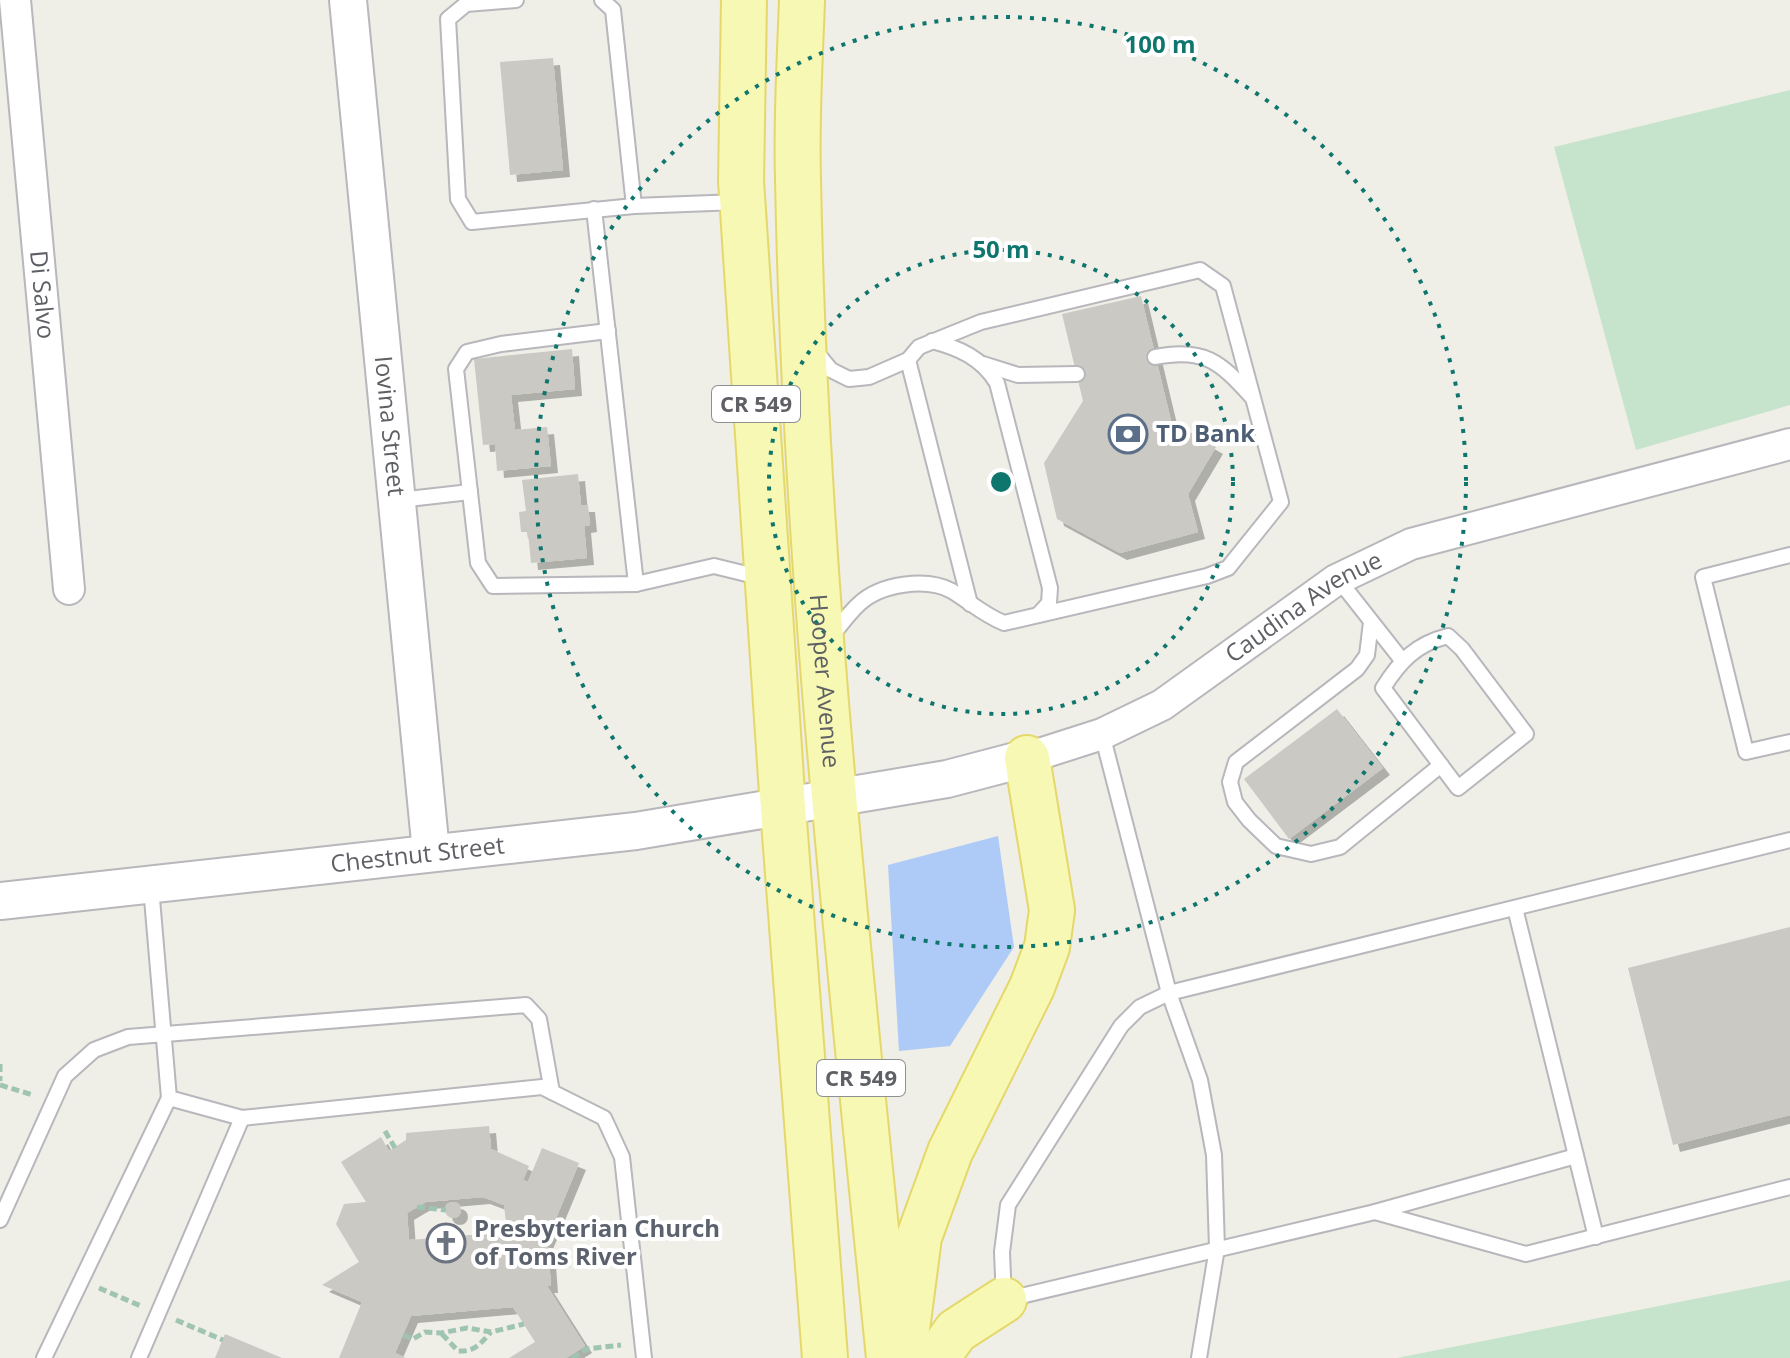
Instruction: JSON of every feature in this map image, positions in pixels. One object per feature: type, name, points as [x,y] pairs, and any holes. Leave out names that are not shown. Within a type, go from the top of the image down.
[{"type":"main road","name":"Hooper Avenue","points":[[744,0],[743,202],[783,808],[825,1358]]},
{"type":"main road","name":"Hooper Avenue","points":[[802,0],[797,176],[823,647],[833,799],[889,1358]]},
{"type":"main road","points":[[903,1358],[919,1237],[950,1152],[1032,987],[1047,947],[1052,910],[1027,758]]},
{"type":"main road","points":[[937,1358],[956,1331],[1004,1300]]},
{"type":"street","name":"Di Salvo","points":[[15,0],[69,589]]},
{"type":"street","name":"Iovina Street","points":[[348,0],[431,852]]},
{"type":"street","name":"Caudina Avenue","points":[[833,799],[947,779],[1102,734],[1162,705],[1338,579],[1411,544],[1790,444]]},
{"type":"street","name":"Chestnut Street","points":[[0,901],[151,887],[431,852],[636,831],[833,799]]},
{"type":"lane","points":[[516,0],[466,4],[448,19],[458,199],[472,222],[634,206],[743,202]]},
{"type":"lane","points":[[602,0],[613,10],[634,206]]},
{"type":"lane","points":[[594,209],[636,584]]},
{"type":"lane","points":[[803,324],[815,351],[831,370],[849,379],[869,377],[908,360],[919,347],[931,341],[981,322],[1200,270],[1223,286],[1281,502],[1228,568],[1004,623],[950,590],[920,582],[880,591],[861,601],[823,647]]},
{"type":"lane","points":[[608,331],[501,344],[467,352],[456,369],[478,563],[493,586],[636,584],[714,566],[767,579]]},
{"type":"lane","points":[[931,341],[952,346],[983,364],[1018,375],[1077,374]]},
{"type":"lane","points":[[1155,357],[1198,354],[1216,361],[1254,399]]},
{"type":"lane","points":[[908,360],[970,604]]},
{"type":"lane","points":[[983,364],[997,383],[1050,588],[1049,603],[1037,615]]},
{"type":"lane","points":[[398,500],[470,492]]},
{"type":"lane","points":[[1790,555],[1703,577],[1746,752],[1790,742]]},
{"type":"lane","points":[[1338,579],[1401,659]]},
{"type":"lane","points":[[1371,622],[1367,655],[1357,669],[1236,762],[1230,782],[1235,802],[1276,846],[1311,854],[1340,847],[1441,765]]},
{"type":"lane","points":[[1448,636],[1462,649],[1526,734],[1458,788],[1383,688],[1401,659],[1430,640],[1448,636]]},
{"type":"lane","points":[[1102,734],[1169,993],[1200,1080],[1214,1155],[1217,1248],[1199,1358]]},
{"type":"lane","points":[[1576,1156],[1375,1212],[1004,1300],[1002,1252],[1008,1205],[1121,1026],[1140,1007],[1169,993],[1790,840]]},
{"type":"lane","points":[[44,1358],[169,1098],[151,887]]},
{"type":"lane","points":[[1515,908],[1596,1237]]},
{"type":"lane","points":[[0,1220],[65,1076],[94,1050],[128,1037],[526,1005],[539,1019],[552,1092]]},
{"type":"lane","points":[[169,1098],[242,1118],[542,1087],[604,1118],[622,1157],[644,1358]]},
{"type":"lane","points":[[139,1358],[242,1118]]},
{"type":"lane","points":[[1375,1212],[1526,1254],[1790,1187]]},
{"type":"path","points":[[0,1064],[0,1083],[16,1088]]},
{"type":"path","points":[[385,1131],[395,1148]]},
{"type":"path","points":[[417,1207],[446,1210]]},
{"type":"path","points":[[550,1266],[614,1261]]},
{"type":"path","points":[[403,1335],[413,1339],[425,1332],[441,1333],[467,1328],[491,1332],[524,1324]]},
{"type":"path","points":[[441,1333],[458,1351],[467,1352],[475,1350],[491,1332]]},
{"type":"path","points":[[572,1358],[587,1349],[621,1345]]},
{"type":"green space","points":[[1790,90],[1790,405],[1636,450],[1554,147]]},
{"type":"green space","points":[[1790,1280],[1790,1358],[1397,1358]]},
{"type":"water","points":[[998,836],[1014,947],[950,1046],[899,1051],[888,865]]},
{"type":"building","points":[[553,58],[563,170],[510,175],[500,62]]},
{"type":"building","name":"TD Bank","points":[[1141,296],[1171,421],[1216,447],[1188,494],[1198,532],[1120,553],[1057,519],[1044,463],[1083,401],[1062,314]]},
{"type":"building","points":[[572,349],[575,389],[511,395],[515,430],[547,427],[551,466],[497,471],[495,444],[483,445],[474,359]]},
{"type":"building","points":[[578,474],[581,505],[588,505],[590,525],[584,526],[587,558],[531,563],[528,532],[521,532],[519,512],[526,511],[522,480]]},
{"type":"building","points":[[1337,709],[1383,768],[1289,839],[1244,779]]},
{"type":"building","points":[[1790,927],[1790,1115],[1673,1145],[1628,968]]},
{"type":"building","name":"Presbyterian Church of Toms River","points":[[489,1126],[491,1149],[529,1166],[523,1180],[528,1182],[542,1148],[579,1163],[544,1247],[548,1246],[551,1286],[547,1286],[585,1346],[566,1358],[509,1358],[535,1342],[513,1307],[411,1316],[395,1353],[406,1358],[339,1358],[362,1302],[322,1285],[359,1262],[336,1224],[344,1204],[366,1202],[341,1162],[381,1137],[389,1151],[406,1140],[406,1133]],"holes":[[[483,1197],[504,1205],[507,1232],[409,1240],[407,1213],[426,1202]]]},
{"type":"building","points":[[453,1202],[461,1210],[453,1218],[445,1210]]},
{"type":"building","points":[[225,1334],[282,1358],[215,1358]]},
{"type":"place","name":"TD Bank","points":[[1128,434]]},
{"type":"place","name":"Presbyterian Church of Toms River","points":[[446,1243]]}]
